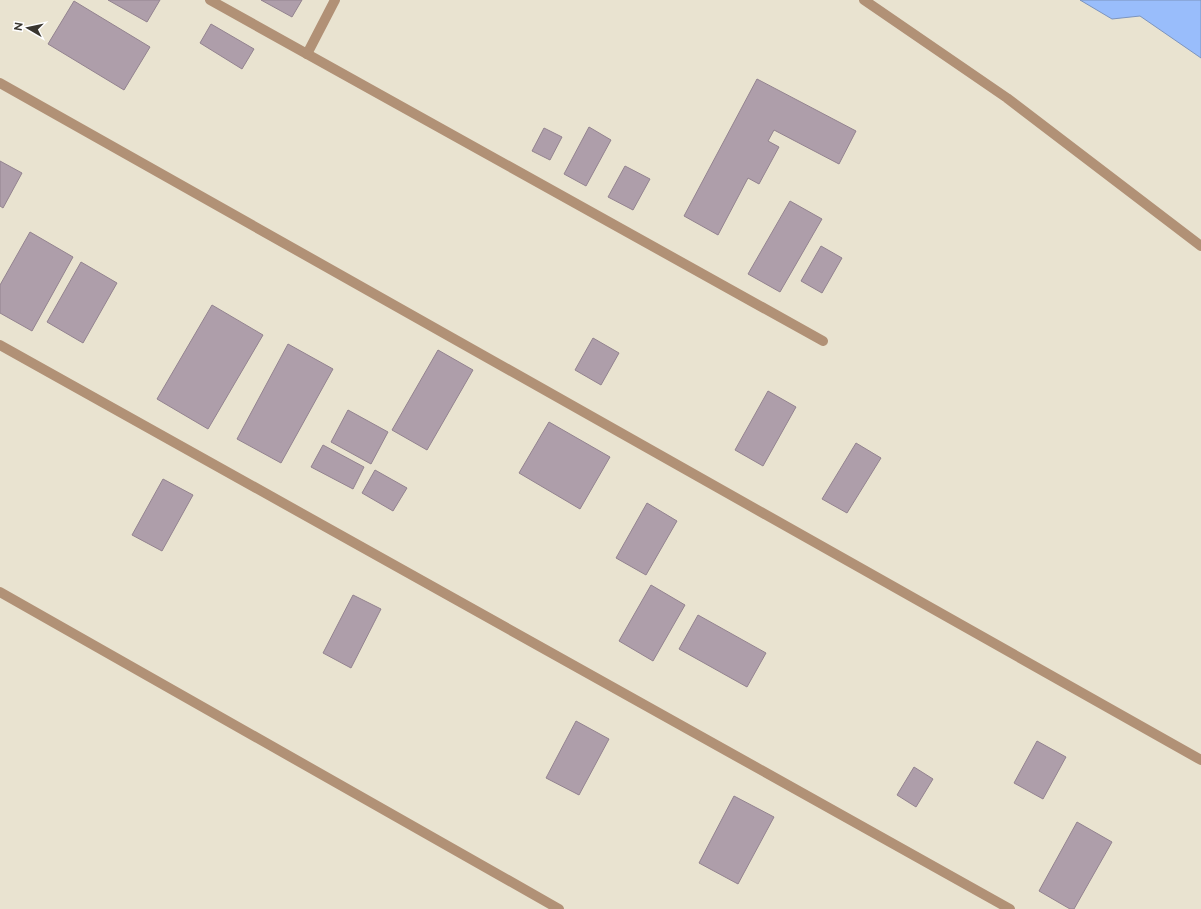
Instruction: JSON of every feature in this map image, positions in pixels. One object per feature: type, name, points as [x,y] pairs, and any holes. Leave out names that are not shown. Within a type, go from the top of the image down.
[{"type":"street","points":[[210,0],[823,341]]},
{"type":"street","points":[[307,54],[335,0]]},
{"type":"street","points":[[864,0],[1007,98],[1201,246]]},
{"type":"street","points":[[0,83],[1201,760]]},
{"type":"street","points":[[0,345],[1010,909]]},
{"type":"street","points":[[0,592],[559,909]]},
{"type":"water","points":[[1080,0],[1201,0],[1201,58],[1140,16],[1112,19]]},
{"type":"building","points":[[108,0],[160,0],[147,22]]},
{"type":"building","points":[[261,0],[302,0],[292,17]]},
{"type":"building","points":[[74,1],[150,47],[124,90],[48,44]]},
{"type":"building","points":[[211,24],[254,49],[242,69],[200,43]]},
{"type":"building","points":[[757,79],[856,131],[839,164],[774,130],[768,141],[779,147],[759,184],[748,178],[718,235],[684,216]]},
{"type":"building","points":[[589,127],[611,140],[586,186],[564,174]]},
{"type":"building","points":[[544,128],[562,137],[550,160],[532,151]]},
{"type":"building","points":[[0,161],[22,173],[3,208],[0,206]]},
{"type":"building","points":[[625,166],[650,179],[633,210],[608,197]]},
{"type":"building","points":[[790,201],[822,219],[780,292],[748,274]]},
{"type":"building","points":[[30,232],[73,257],[32,331],[0,313],[0,285]]},
{"type":"building","points":[[821,246],[842,258],[822,293],[801,281]]},
{"type":"building","points":[[81,262],[117,283],[83,343],[47,322]]},
{"type":"building","points":[[212,305],[263,335],[208,429],[157,399]]},
{"type":"building","points":[[593,338],[619,353],[601,385],[575,370]]},
{"type":"building","points":[[288,344],[333,369],[281,463],[237,439]]},
{"type":"building","points":[[438,350],[473,370],[427,450],[392,430]]},
{"type":"building","points":[[768,391],[796,407],[763,466],[735,450]]},
{"type":"building","points":[[348,410],[388,432],[371,464],[331,442]]},
{"type":"building","points":[[549,422],[610,457],[580,509],[519,473]]},
{"type":"building","points":[[856,443],[881,458],[847,513],[822,499]]},
{"type":"building","points":[[323,445],[364,467],[353,489],[311,467]]},
{"type":"building","points":[[375,470],[407,488],[393,511],[362,493]]},
{"type":"building","points":[[163,479],[193,495],[162,551],[132,535]]},
{"type":"building","points":[[647,503],[677,521],[646,575],[616,558]]},
{"type":"building","points":[[651,585],[685,605],[653,661],[619,641]]},
{"type":"building","points":[[353,595],[381,609],[351,668],[323,653]]},
{"type":"building","points":[[698,615],[766,653],[747,687],[679,649]]},
{"type":"building","points":[[576,721],[609,739],[579,795],[546,778]]},
{"type":"building","points":[[1037,741],[1066,757],[1043,799],[1014,783]]},
{"type":"building","points":[[914,767],[933,779],[916,807],[897,795]]},
{"type":"building","points":[[734,796],[774,817],[738,884],[699,863]]},
{"type":"building","points":[[1077,822],[1112,842],[1074,909],[1070,909],[1039,891]]}]
